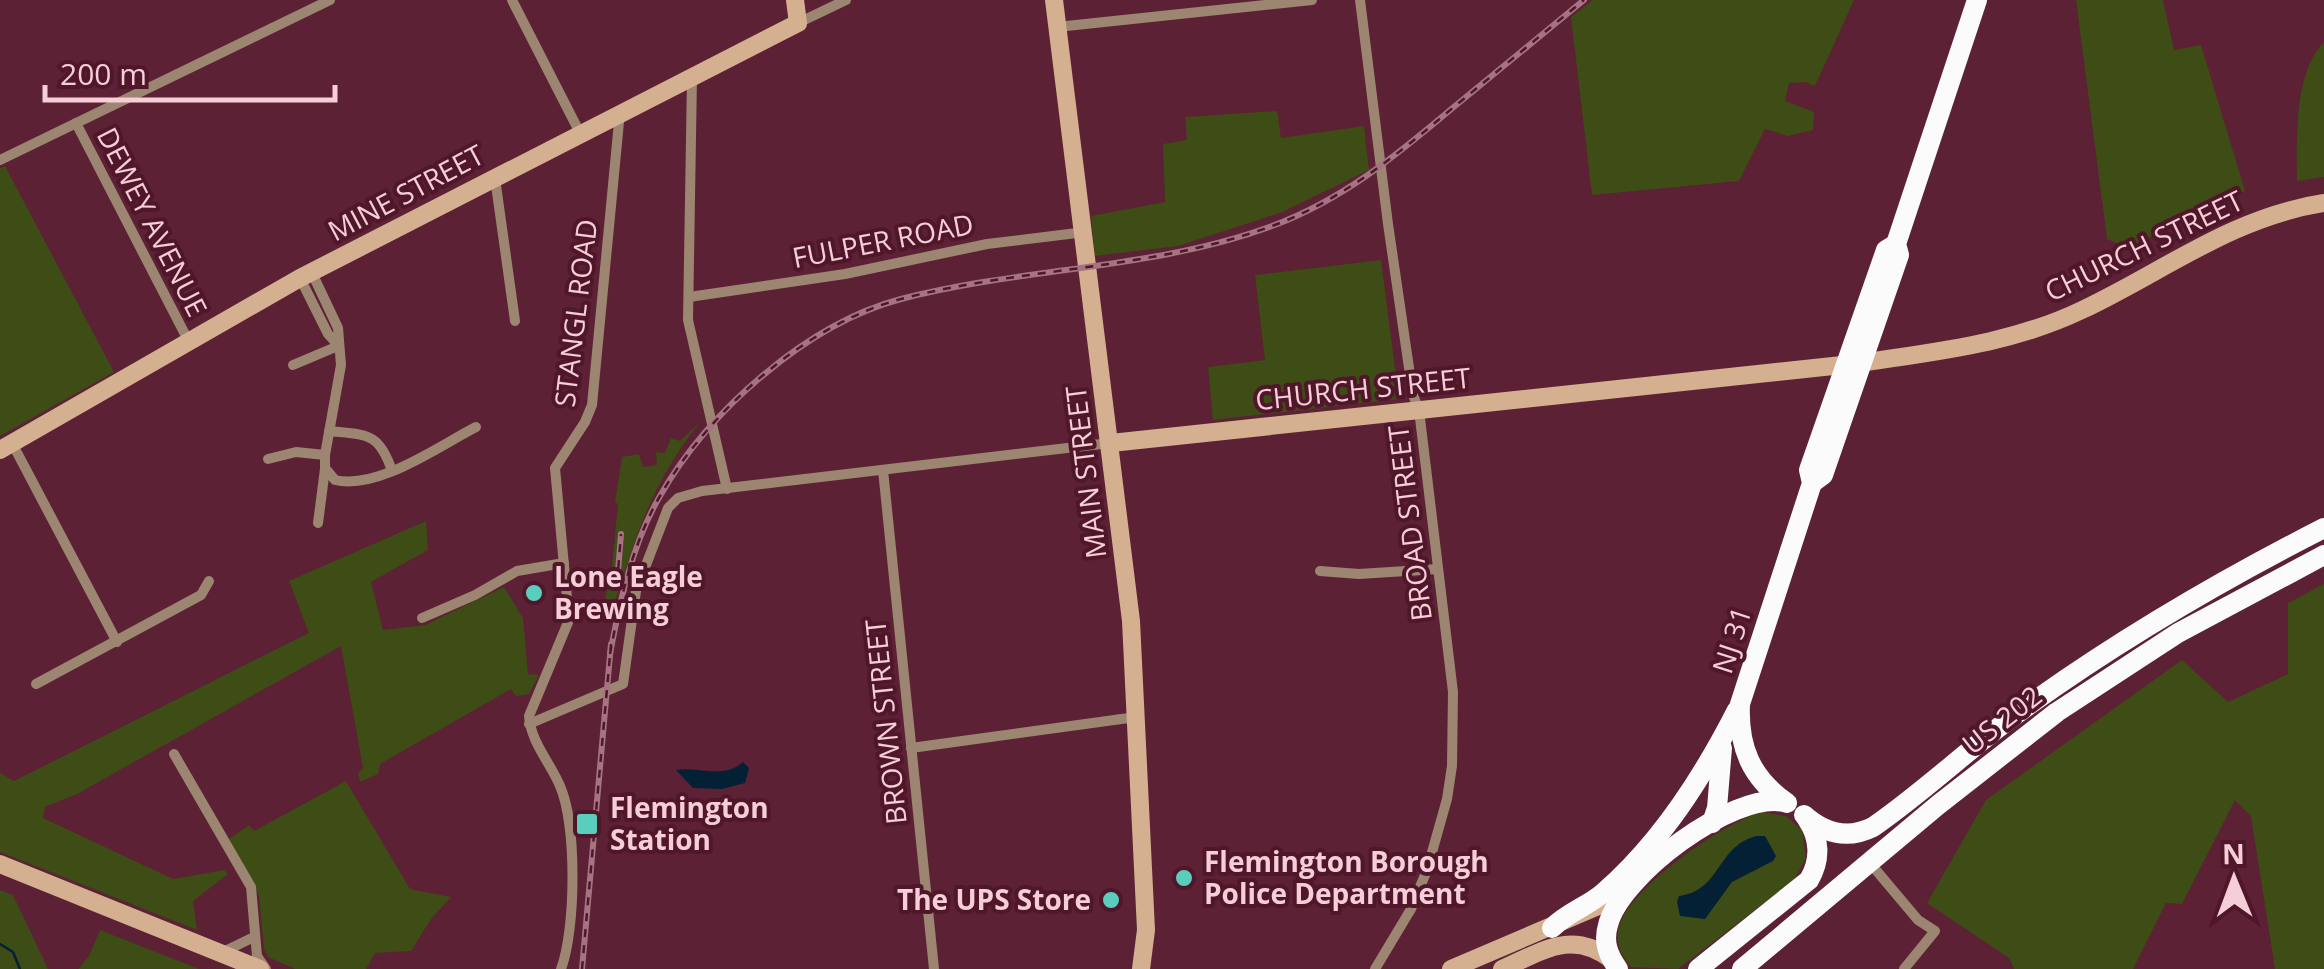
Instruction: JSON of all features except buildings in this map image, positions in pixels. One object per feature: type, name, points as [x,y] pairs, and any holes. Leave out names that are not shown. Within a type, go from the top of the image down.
[{"type":"highway","name":"NJ 31","points":[[1712,822],[1717,808],[1724,736],[1740,704],[1812,483],[1823,475],[1853,364],[1899,255],[1896,244],[1978,0]]},
{"type":"highway","name":"US 202","points":[[1795,809],[1837,834],[1858,833],[1873,827],[2010,719],[2094,661],[2176,609],[2324,528]]},
{"type":"highway","name":"US 202","points":[[1742,969],[2056,712],[2178,633],[2324,555]]},
{"type":"highway","name":"NJ 31","points":[[1698,969],[1798,892],[1814,872],[1818,854],[1816,837],[1795,809],[1759,780],[1746,754],[1740,704]]},
{"type":"highway","points":[[1751,928],[1784,914],[1974,766],[2056,712]]},
{"type":"highway","points":[[1552,928],[1594,900],[1624,872],[1696,787],[1724,736]]},
{"type":"highway","points":[[1615,965],[1606,944],[1614,910],[1680,844],[1712,822],[1756,801],[1795,809]]},
{"type":"street","points":[[0,160],[330,0]]},
{"type":"street","points":[[512,0],[580,134]]},
{"type":"street","points":[[795,0],[798,23]]},
{"type":"street","name":"MINE STREET","points":[[6,446],[306,276],[846,0]]},
{"type":"street","name":"MAIN STREET","points":[[1054,0],[1132,621],[1145,940],[1141,969]]},
{"type":"street","points":[[1058,27],[1222,4],[1312,0]]},
{"type":"street","name":"BROAD STREET","points":[[1360,0],[1388,224],[1413,394],[1419,410],[1454,711],[1451,782],[1424,879],[1408,916],[1375,969]]},
{"type":"street","points":[[692,76],[689,327],[728,488]]},
{"type":"street","name":"STANGL ROAD","points":[[530,724],[530,708],[569,620],[555,470],[592,405],[619,122],[615,116]]},
{"type":"street","name":"DEWEY AVENUE","points":[[76,123],[189,342]]},
{"type":"street","points":[[495,178],[514,320]]},
{"type":"street","name":"CHURCH STREET","points":[[530,724],[622,684],[636,591],[668,508],[684,496],[1112,443],[1948,352],[2020,335],[2098,302],[2222,234],[2267,216],[2324,203]]},
{"type":"street","name":"FULPER ROAD","points":[[689,297],[846,274],[986,244],[1085,232]]},
{"type":"street","points":[[306,276],[338,328],[340,375],[325,455],[318,523]]},
{"type":"street","points":[[293,364],[338,346]]},
{"type":"street","points":[[326,468],[336,480],[351,484],[368,482],[476,427]]},
{"type":"street","points":[[330,432],[372,437],[381,442],[392,471]]},
{"type":"street","points":[[6,446],[117,642]]},
{"type":"street","points":[[268,459],[296,452],[325,455]]},
{"type":"street","name":"BROWN STREET","points":[[883,470],[934,969]]},
{"type":"street","points":[[422,618],[517,571],[564,563]]},
{"type":"street","points":[[1320,571],[1359,574],[1438,570]]},
{"type":"street","points":[[36,684],[201,596],[209,581]]},
{"type":"street","points":[[912,748],[1136,718]]},
{"type":"street","points":[[530,724],[561,788],[570,836],[572,888],[562,969]]},
{"type":"street","points":[[174,754],[251,887],[254,938],[263,969]]},
{"type":"street","points":[[1870,862],[1918,920],[1935,931],[1904,969]]},
{"type":"street","points":[[0,864],[263,969]]},
{"type":"street","points":[[1502,969],[1517,952],[1552,928],[1628,892]]},
{"type":"street","points":[[220,953],[254,938]]},
{"type":"street","points":[[1126,969],[1145,940]]},
{"type":"street","points":[[1451,969],[1572,943],[1594,948],[1615,965]]},
{"type":"green space","points":[[1593,0],[1854,0],[1815,86],[1789,83],[1785,101],[1814,112],[1813,130],[1788,136],[1765,129],[1739,181],[1592,195],[1571,17]]},
{"type":"green space","points":[[2076,0],[2163,0],[2174,50],[2201,45],[2245,191],[2128,248],[2107,239]]},
{"type":"green space","points":[[2324,42],[2324,177],[2297,181],[2302,89],[2314,55]]},
{"type":"green space","points":[[1277,111],[1281,138],[1364,126],[1369,170],[1280,213],[1178,246],[1095,256],[1091,216],[1165,202],[1163,144],[1187,140],[1185,117]]},
{"type":"green space","points":[[5,166],[114,372],[0,436],[0,168]]},
{"type":"green space","points":[[1381,260],[1399,399],[1213,420],[1208,367],[1265,360],[1255,275]]},
{"type":"green space","points":[[700,422],[656,490],[612,610],[603,614],[610,586],[622,457],[639,454],[643,467],[657,465],[656,452],[665,453],[671,438],[680,441]]},
{"type":"green space","points":[[426,521],[428,550],[371,582],[383,630],[425,625],[504,587],[523,618],[528,674],[539,675],[529,694],[516,696],[511,689],[380,764],[378,774],[360,782],[358,773],[363,768],[341,646],[77,794],[45,807],[43,818],[173,879],[224,870],[228,874],[193,901],[197,930],[0,852],[0,773],[14,781],[309,633],[289,581]]},
{"type":"green space","points":[[2324,584],[2324,969],[2275,969],[2251,816],[2235,800],[2182,904],[2166,903],[2133,969],[2014,969],[2009,958],[1927,903],[1986,800],[2182,660],[2228,702],[2288,674],[2288,603]]},
{"type":"green space","points":[[346,781],[410,889],[451,897],[411,951],[375,953],[366,969],[295,969],[268,957],[259,896],[229,839],[249,825],[254,831]]},
{"type":"green space","points":[[1761,812],[1786,816],[1802,830],[1806,858],[1794,880],[1678,969],[1631,967],[1619,947],[1618,936],[1628,908],[1660,875],[1703,842]]},
{"type":"green space","points":[[0,890],[13,895],[48,969],[0,969]]},
{"type":"green space","points":[[100,930],[199,969],[78,969],[89,956]]},
{"type":"water","points":[[743,762],[749,768],[745,783],[722,789],[693,788],[676,770],[719,771]]},
{"type":"water","points":[[1756,836],[1765,836],[1776,856],[1773,861],[1732,882],[1705,919],[1680,916],[1679,896],[1703,886],[1733,849]]},
{"type":"waterway","points":[[0,944],[13,952],[20,969]]},
{"type":"railway","points":[[610,654],[635,553],[660,496],[680,464],[732,403],[796,350],[865,311],[901,299],[947,288],[1181,251],[1227,240],[1298,215],[1391,158],[1584,0]]},
{"type":"railway","points":[[617,584],[621,534]]},
{"type":"railway","points":[[582,969],[611,644]]},
{"type":"place","name":"Lone Eagle Brewing","points":[[534,593]]},
{"type":"place","name":"Flemington Station","points":[[587,824]]},
{"type":"place","name":"Flemington Borough Police Department","points":[[1184,878]]},
{"type":"place","name":"The UPS Store","points":[[1111,900]]}]
